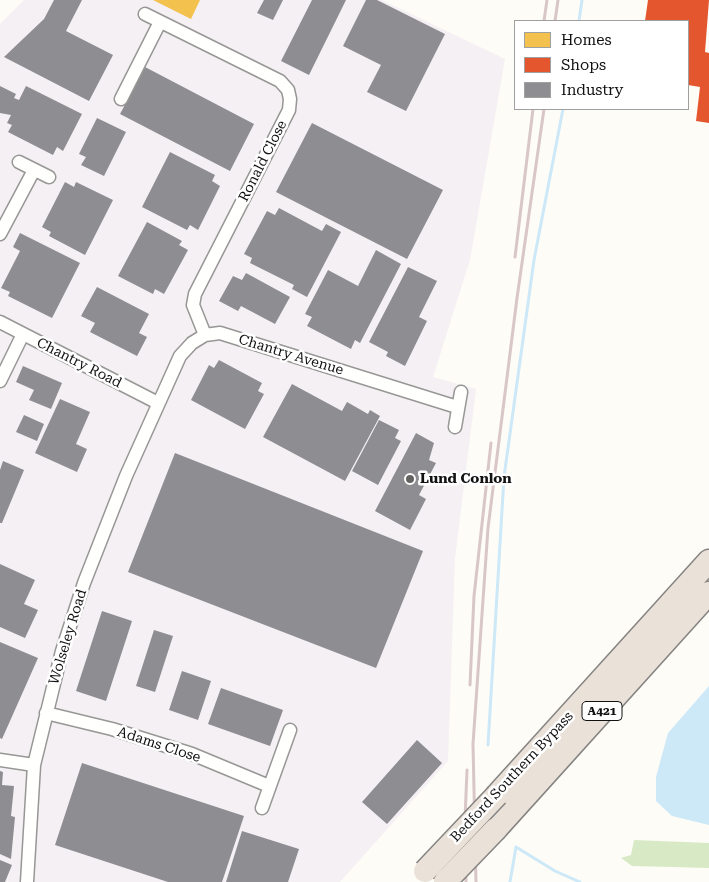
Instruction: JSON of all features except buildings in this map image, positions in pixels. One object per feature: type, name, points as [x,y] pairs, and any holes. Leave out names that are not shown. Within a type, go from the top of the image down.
[{"type":"highway","name":"Bedford Southern Bypass","points":[[420,877],[709,561]]},
{"type":"highway","name":"Bedford Southern Bypass","points":[[445,882],[496,829],[709,593]]},
{"type":"street","name":"Ronald Close","points":[[145,14],[280,81],[288,90],[290,99],[289,110],[195,294],[193,305],[205,335]]},
{"type":"street","points":[[121,99],[160,22]]},
{"type":"street","points":[[19,162],[49,177]]},
{"type":"street","points":[[0,234],[34,170]]},
{"type":"street","name":"Chantry Road","points":[[0,322],[158,403]]},
{"type":"street","name":"Chantry Avenue","points":[[205,335],[220,333],[458,407]]},
{"type":"street","points":[[0,381],[23,334]]},
{"type":"street","points":[[158,403],[180,356],[192,343],[205,335]]},
{"type":"street","points":[[455,426],[461,392]]},
{"type":"street","name":"Wolseley Road","points":[[27,882],[34,765],[62,651],[84,583],[126,476],[158,403]]},
{"type":"street","name":"Adams Close","points":[[46,713],[112,729],[192,754],[269,786]]},
{"type":"street","points":[[262,808],[290,730]]},
{"type":"street","points":[[0,760],[34,765]]},
{"type":"shaded area","points":[[24,0],[382,0],[505,59],[470,260],[433,377],[476,389],[455,559],[448,761],[340,882],[0,882],[0,24]]},
{"type":"green space","points":[[634,840],[709,843],[709,868],[632,866],[621,858],[631,855]]},
{"type":"water","points":[[709,686],[709,825],[672,816],[656,801],[656,777],[668,733]]},
{"type":"waterway","points":[[579,20],[582,0]]},
{"type":"waterway","points":[[488,745],[504,477],[534,260],[563,110]]},
{"type":"waterway","points":[[510,882],[516,847],[555,871],[580,882]]},
{"type":"railway","points":[[544,20],[547,0]]},
{"type":"railway","points":[[555,20],[558,0]]},
{"type":"railway","points":[[515,257],[533,110]]},
{"type":"railway","points":[[476,882],[473,744],[488,528],[517,298],[544,110]]},
{"type":"railway","points":[[470,685],[474,596],[491,443]]},
{"type":"railway","points":[[466,882],[464,844],[467,770]]},
{"type":"place","name":"Lund Conlon","points":[[410,479]]}]
